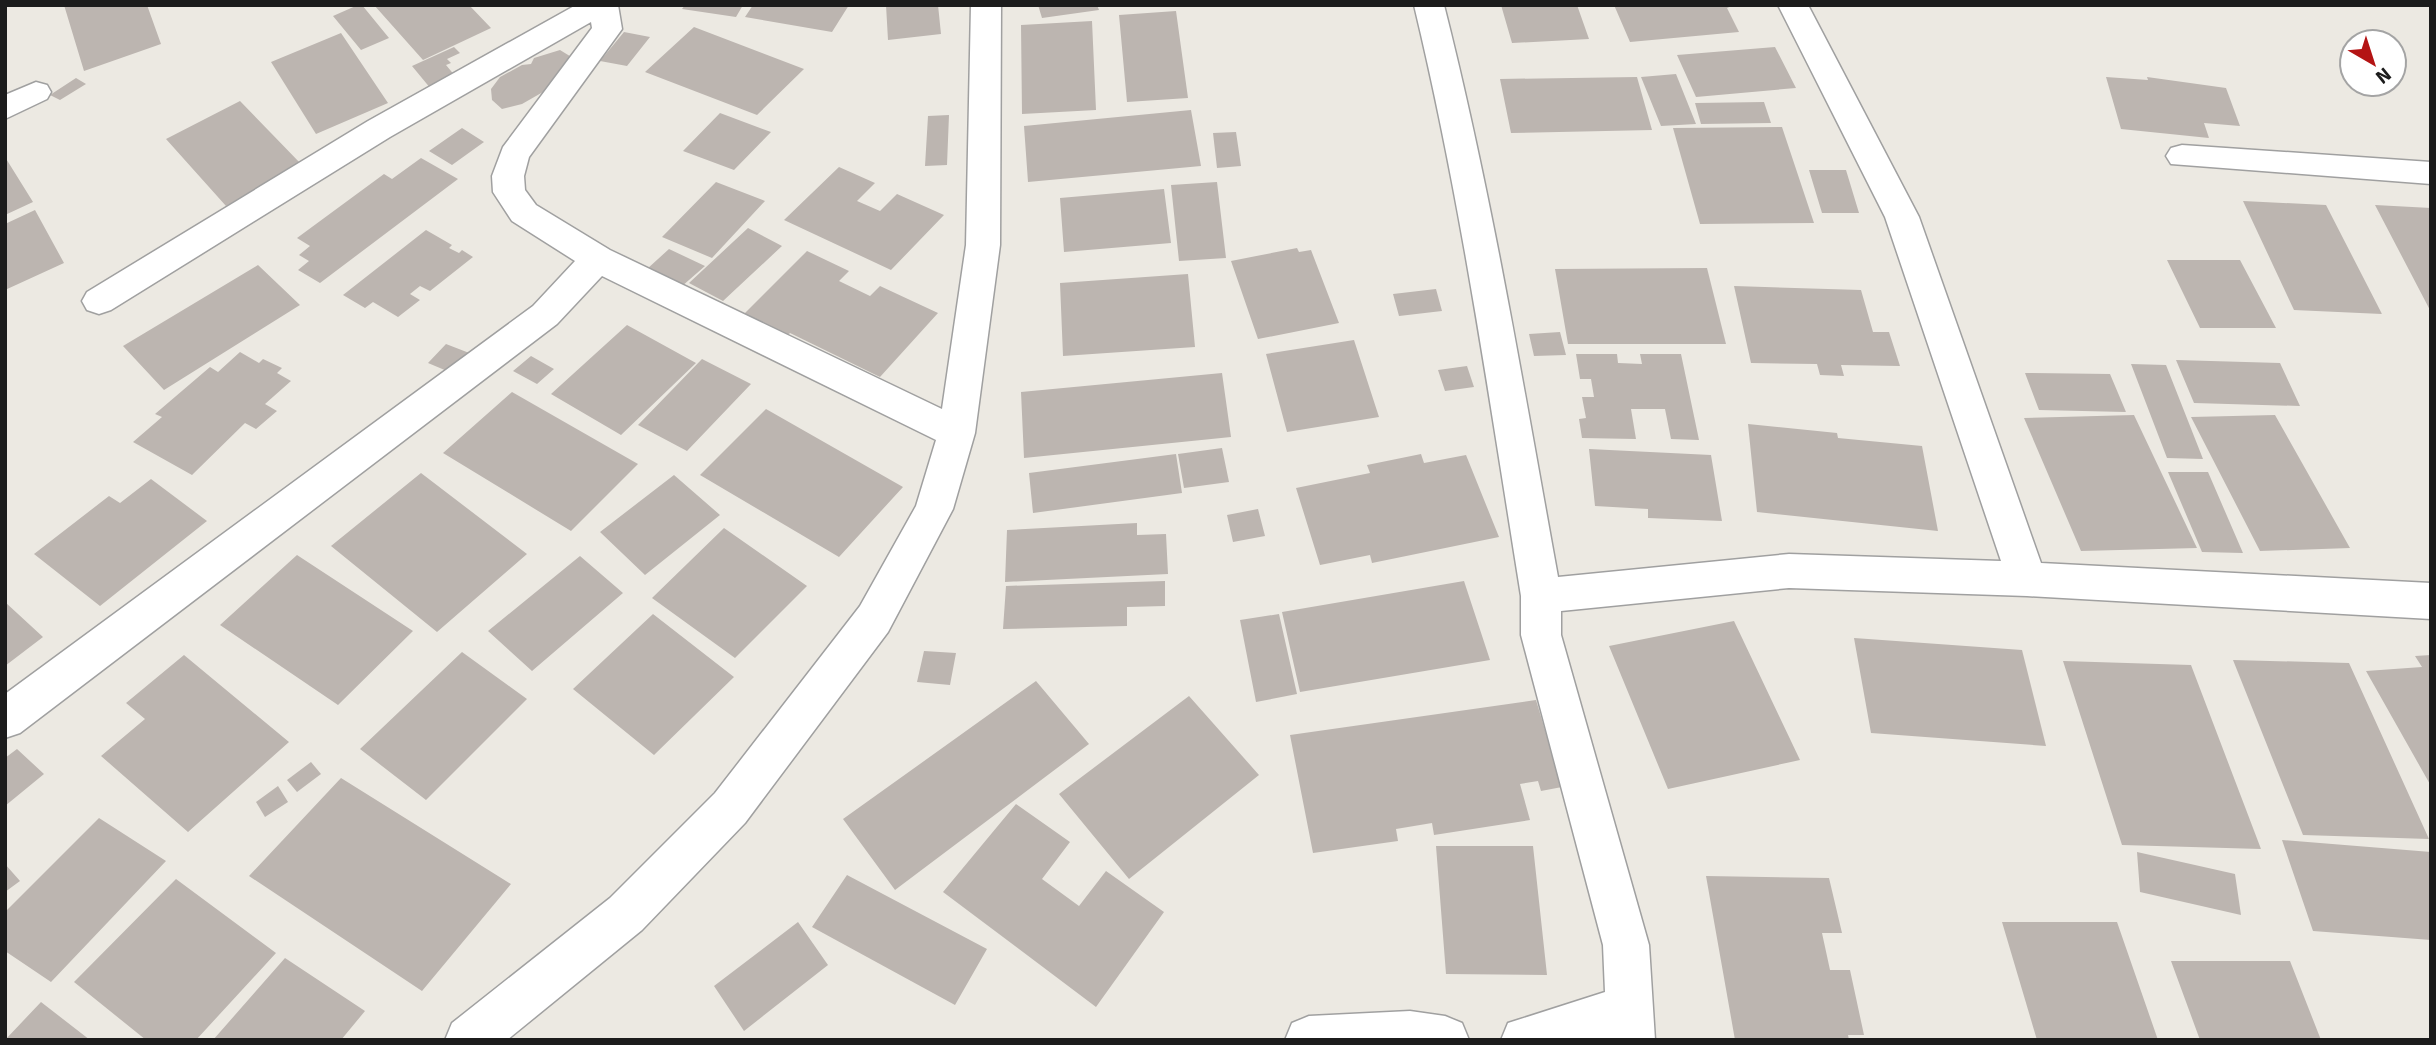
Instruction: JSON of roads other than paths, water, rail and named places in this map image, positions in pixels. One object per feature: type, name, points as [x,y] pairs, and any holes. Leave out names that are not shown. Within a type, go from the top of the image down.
[{"type":"street","points":[[99,301],[379,128],[601,5],[607,29],[514,155],[508,176],[509,192],[524,213],[598,259],[957,433]]},
{"type":"street","points":[[469,1040],[626,914],[730,808],[874,619],[934,509],[957,433],[983,246],[986,5]]},
{"type":"street","points":[[1429,5],[1447,73],[1492,309],[1541,596],[1541,635],[1626,945],[1630,1024],[1525,1040]]},
{"type":"street","points":[[1793,5],[1902,217],[2027,579]]},
{"type":"street","points":[[5,108],[36,92]]},
{"type":"street","points":[[2182,156],[2431,173]]},
{"type":"street","points":[[5,719],[544,315],[598,259]]},
{"type":"street","points":[[1541,596],[1789,571],[2027,579],[2431,601]]},
{"type":"street","points":[[1309,1040],[1410,1035],[1445,1040]]}]
